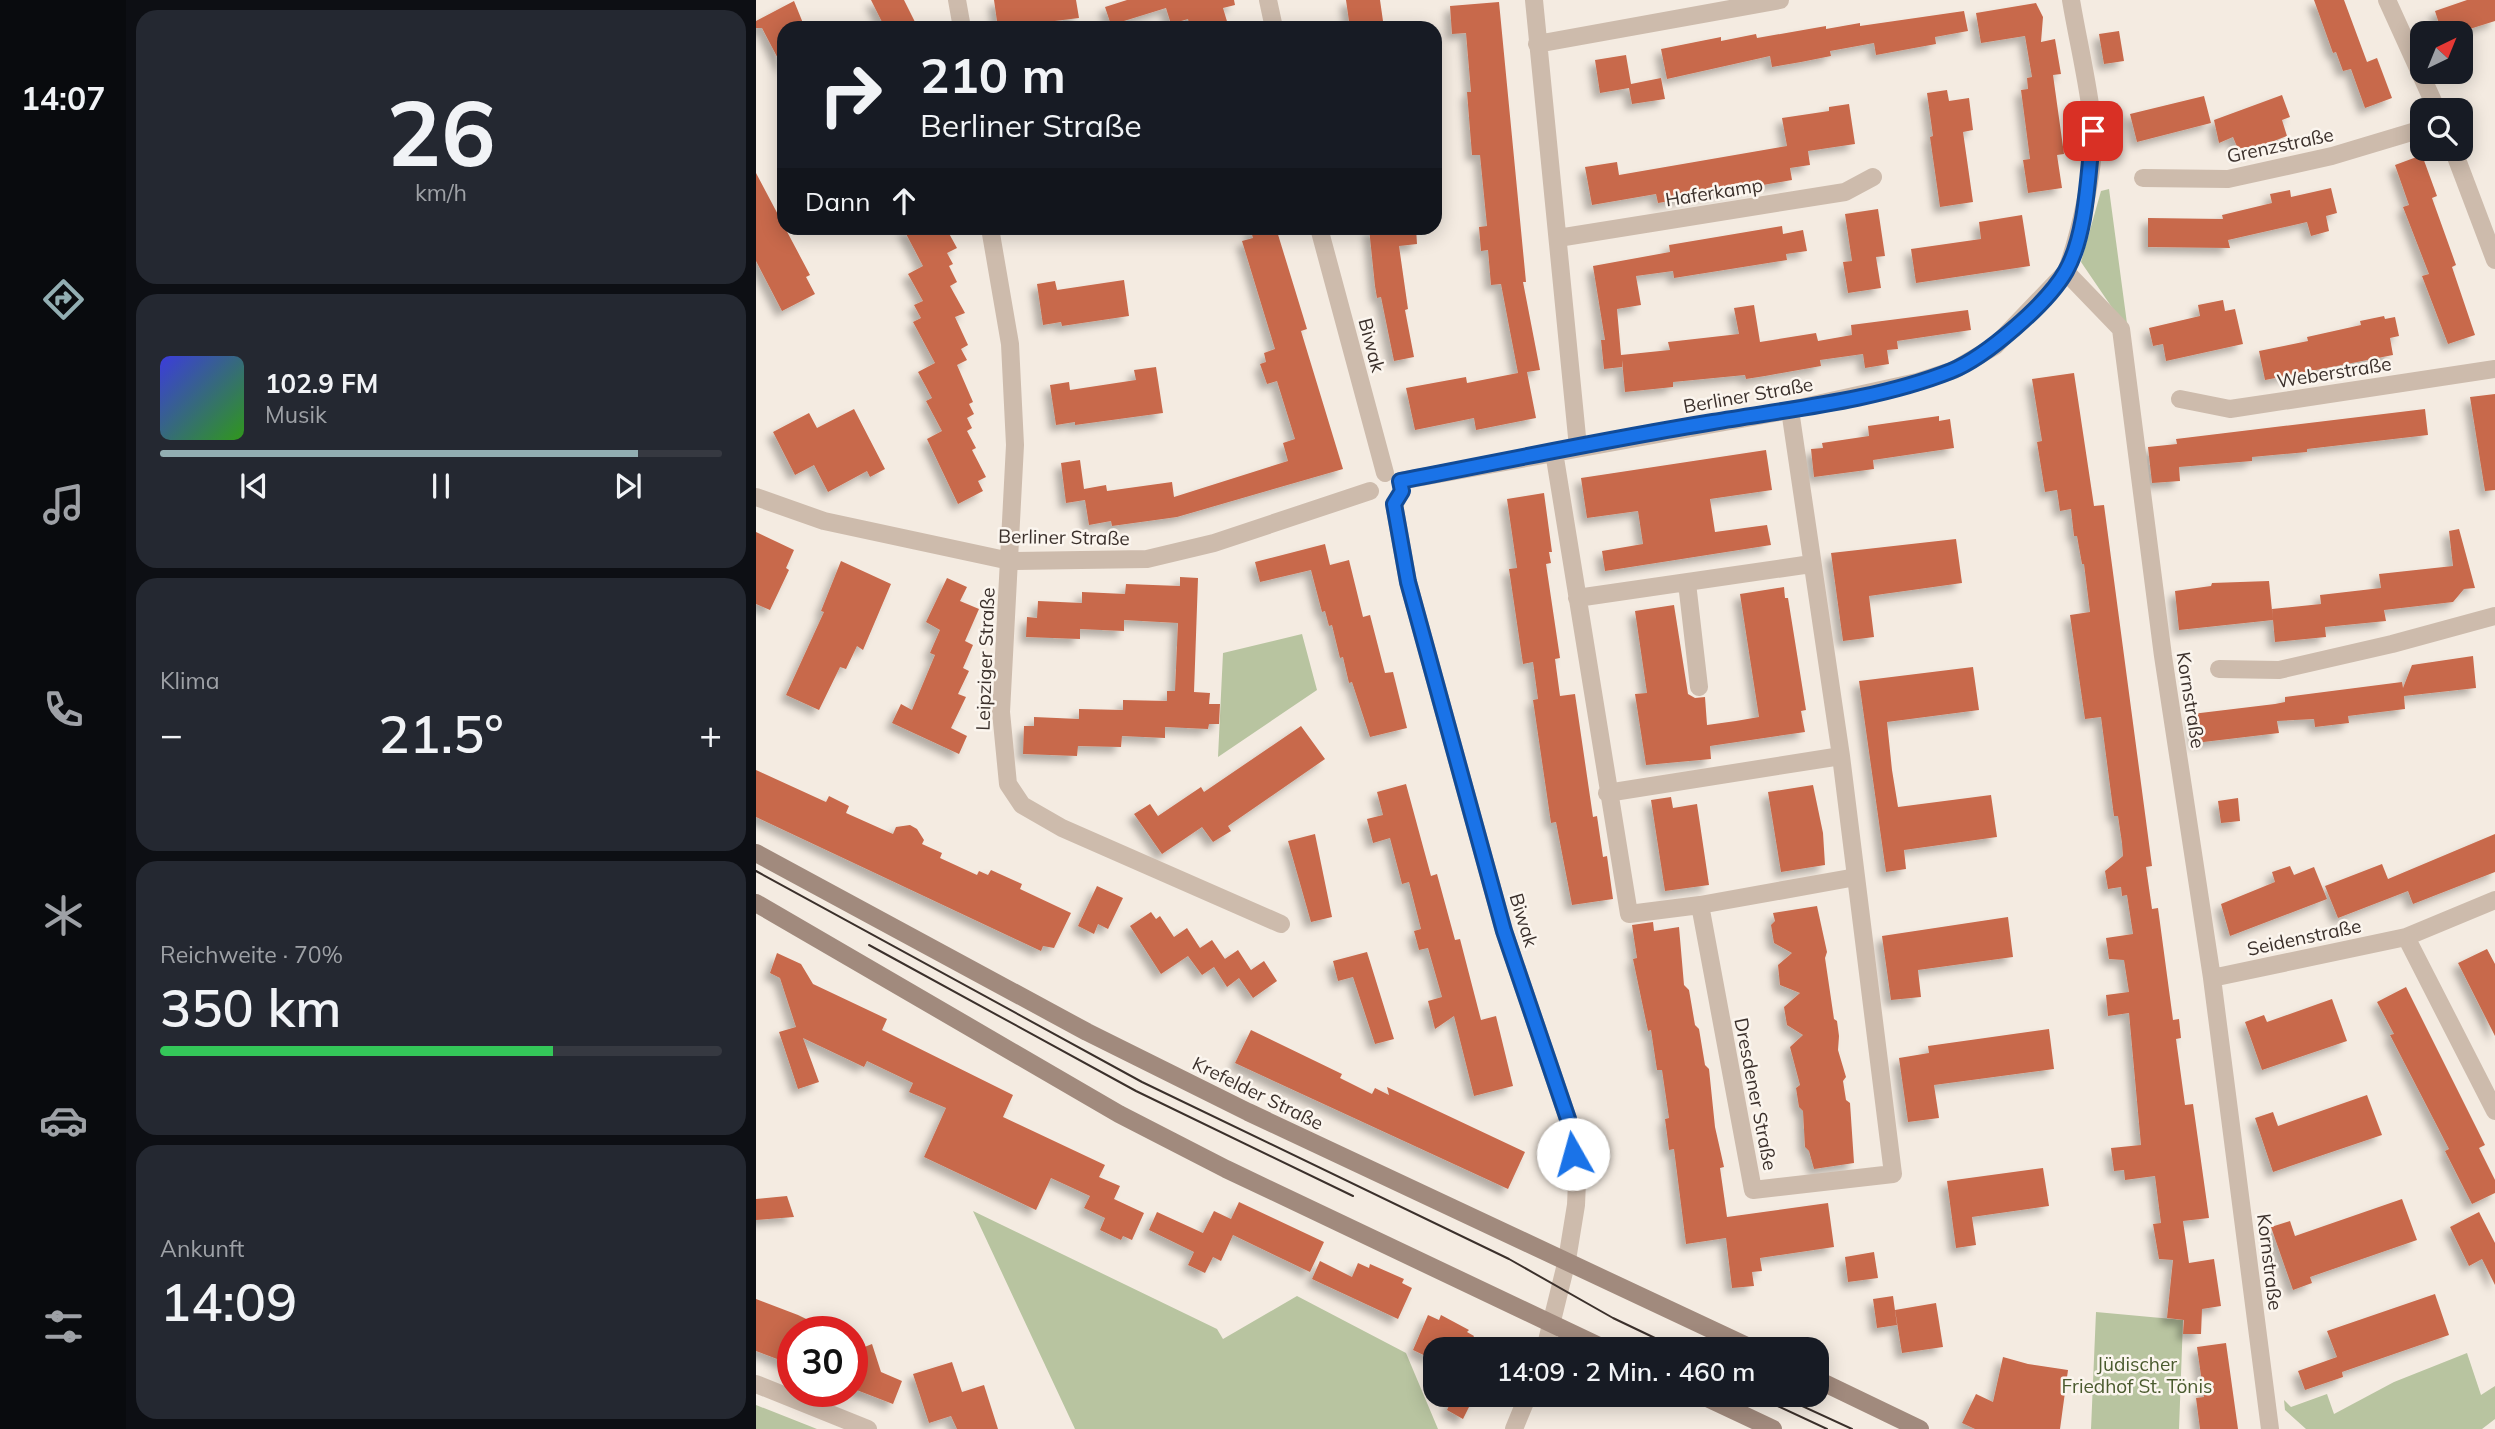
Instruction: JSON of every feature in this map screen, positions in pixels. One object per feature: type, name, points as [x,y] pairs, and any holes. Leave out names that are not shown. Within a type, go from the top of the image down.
[{"type":"main road","name":"Krefelder Straße","points":[[756,853],[1087,1032],[1248,1112],[1728,1337]]},
{"type":"main road","points":[[756,903],[1004,1049],[1149,1129],[1580,1337]]},
{"type":"main road","points":[[1829,1386],[1920,1429]]},
{"type":"main road","points":[[1726,1407],[1773,1429]]},
{"type":"street","points":[[957,0],[961,21]]},
{"type":"street","points":[[1268,0],[1272,21]]},
{"type":"street","points":[[1534,0],[1578,447]]},
{"type":"street","points":[[1537,44],[1780,0]]},
{"type":"street","points":[[2066,272],[2076,246],[2083,211],[2093,131],[2071,0]]},
{"type":"street","points":[[2388,0],[2432,98]]},
{"type":"street","name":"Grenzstraße","points":[[2144,178],[2228,179],[2332,156],[2410,133]]},
{"type":"street","points":[[2458,161],[2495,260]]},
{"type":"street","name":"Haferkamp","points":[[1558,238],[1845,192],[1873,177]]},
{"type":"street","name":"Leipziger Straße","points":[[991,235],[1010,344],[1015,445],[1001,712],[1008,784],[1022,805],[1062,828],[1152,870],[1281,924]]},
{"type":"street","name":"Biwak","points":[[1322,235],[1392,477]]},
{"type":"street","name":"Berliner Straße","points":[[1392,477],[1554,452],[1790,410],[1917,382],[1954,370],[1995,346],[2066,272]]},
{"type":"street","name":"Kornstraße","points":[[2066,272],[2121,329],[2163,656],[2212,978],[2270,1429]]},
{"type":"street","name":"Weberstraße","points":[[2180,399],[2230,410],[2495,369]]},
{"type":"street","name":"Dresdener Straße","points":[[1700,905],[1753,1189],[1893,1174],[1841,756],[1790,410]]},
{"type":"street","points":[[1554,452],[1607,793],[1629,914],[1700,905],[1856,877]]},
{"type":"street","points":[[1392,477],[1402,491],[1394,504],[1378,504],[1370,491],[1373,480],[1392,477]]},
{"type":"street","name":"Berliner Straße","points":[[756,497],[824,521],[1010,561],[1147,559],[1214,543],[1370,491]]},
{"type":"street","name":"Biwak","points":[[1394,504],[1408,582],[1504,931],[1568,1119],[1577,1182],[1567,1260],[1547,1337]]},
{"type":"street","points":[[1577,598],[1811,564]]},
{"type":"street","points":[[1687,583],[1699,687]]},
{"type":"street","points":[[2219,669],[2279,670],[2392,645],[2495,616]]},
{"type":"street","points":[[1607,793],[1841,756]]},
{"type":"street","name":"Seidenstraße","points":[[2212,978],[2406,937],[2495,900]]},
{"type":"street","points":[[2406,937],[2495,1111]]},
{"type":"street","points":[[756,1384],[868,1429]]},
{"type":"street","points":[[1514,1429],[1523,1407]]},
{"type":"green space","points":[[2109,189],[2128,331],[2081,262],[2101,191]]},
{"type":"green space","points":[[1302,634],[1317,690],[1218,757],[1223,653]]},
{"type":"green space","points":[[973,1211],[1217,1329],[1223,1339],[1297,1296],[1406,1353],[1423,1393],[1423,1407],[1429,1407],[1438,1429],[1075,1429]]},
{"type":"green space","name":"Jüdischer Friedhof St. Tönis","points":[[2096,1312],[2183,1320],[2179,1429],[2091,1429]]},
{"type":"green space","points":[[2467,1353],[2481,1395],[2495,1386],[2495,1419],[2482,1429],[2306,1429],[2285,1410],[2284,1400],[2291,1407],[2327,1394],[2334,1414],[2394,1382]]},
{"type":"green space","points":[[756,1405],[817,1429],[756,1429]]},
{"type":"building","points":[[871,0],[904,0],[914,21],[882,21]]},
{"type":"building","points":[[994,0],[1076,0],[1079,18],[1055,21],[997,21]]},
{"type":"building","points":[[1127,0],[1234,0],[1235,5],[1223,8],[1227,21],[1170,21],[1166,8],[1124,21],[1110,21],[1105,7]]},
{"type":"building","points":[[1346,0],[1380,0],[1383,21],[1349,21]]},
{"type":"building","points":[[2314,0],[2344,0],[2367,62],[2377,58],[2392,98],[2365,108],[2351,69],[2343,71],[2336,52],[2333,53]]},
{"type":"building","points":[[2467,0],[2495,0],[2495,21],[2473,28],[2473,21],[2438,21],[2435,11]]},
{"type":"building","points":[[794,1],[802,21],[777,21],[777,57],[762,28],[756,28],[756,21]]},
{"type":"building","points":[[1499,2],[1526,282],[1523,282],[1540,370],[1527,372],[1536,418],[1476,430],[1474,418],[1415,430],[1406,388],[1466,377],[1467,383],[1518,373],[1501,284],[1491,285],[1488,250],[1481,251],[1479,227],[1487,226],[1480,155],[1472,155],[1466,33],[1452,34],[1450,6]]},
{"type":"building","points":[[2036,3],[2043,17],[2041,42],[2055,39],[2061,74],[2053,75],[2064,154],[2057,155],[2062,188],[2028,193],[2023,160],[2030,159],[2021,90],[2028,89],[2027,78],[2032,77],[2025,36],[1981,43],[1976,13]]},
{"type":"building","points":[[1964,11],[1968,31],[1935,37],[1936,44],[1876,55],[1874,43],[1830,51],[1831,56],[1801,62],[1772,67],[1770,56],[1667,79],[1661,49],[1721,37],[1721,41],[1756,34],[1757,38],[1826,26],[1826,29],[1860,23],[1860,26]]},
{"type":"building","points":[[2119,31],[2124,61],[2104,64],[2099,34]]},
{"type":"building","points":[[1626,55],[1631,84],[1661,78],[1665,99],[1632,104],[1629,88],[1600,93],[1595,60]]},
{"type":"building","points":[[1947,90],[1949,101],[1969,98],[1973,130],[1963,132],[1973,202],[1940,207],[1927,93]]},
{"type":"building","points":[[2282,95],[2290,117],[2282,120],[2287,136],[2240,154],[2233,137],[2219,143],[2214,120]]},
{"type":"building","points":[[2204,96],[2211,123],[2137,142],[2130,114]]},
{"type":"building","points":[[1849,104],[1855,144],[1808,151],[1810,165],[1790,168],[1792,180],[1658,203],[1656,194],[1592,205],[1585,167],[1617,162],[1619,175],[1787,146],[1782,118],[1829,111],[1829,107]]},
{"type":"building","points":[[2410,159],[2424,161],[2437,196],[2432,198],[2456,265],[2452,267],[2475,335],[2448,344],[2422,276],[2429,274],[2403,207],[2409,205],[2395,165]]},
{"type":"building","points":[[756,173],[777,213],[777,235],[789,235],[810,275],[806,277],[815,294],[782,311],[756,261]]},
{"type":"building","points":[[2331,188],[2337,213],[2326,216],[2329,231],[2311,236],[2307,222],[2228,240],[2230,248],[2148,247],[2148,218],[2223,219],[2222,215],[2272,203],[2270,194],[2290,190],[2291,197]]},
{"type":"building","points":[[1878,209],[1885,256],[1876,257],[1881,288],[1848,293],[1843,262],[1852,261],[1845,214]]},
{"type":"building","points":[[2022,215],[2030,266],[1916,283],[1911,249],[1981,239],[1979,222]]},
{"type":"building","points":[[1782,226],[1783,234],[1803,230],[1807,251],[1786,254],[1787,260],[1674,278],[1673,271],[1636,276],[1641,305],[1617,309],[1621,355],[1670,350],[1668,342],[1739,334],[1734,308],[1754,305],[1760,342],[1816,333],[1818,341],[1852,335],[1851,325],[1968,310],[1971,330],[1897,341],[1898,349],[1887,350],[1889,364],[1865,368],[1863,354],[1820,360],[1821,366],[1765,376],[1746,379],[1745,375],[1673,382],[1673,387],[1625,392],[1622,360],[1622,367],[1604,369],[1601,340],[1605,340],[1593,266],[1670,252],[1669,245]]},
{"type":"building","points":[[907,235],[950,235],[957,248],[947,253],[953,264],[949,266],[957,282],[950,286],[965,313],[955,317],[968,345],[961,349],[967,360],[957,365],[973,402],[969,404],[974,414],[967,418],[972,428],[967,431],[976,448],[972,450],[986,477],[978,481],[983,491],[958,504],[927,439],[942,431],[926,401],[932,398],[918,372],[935,363],[913,322],[921,318],[914,305],[923,301],[908,274],[923,266]]},
{"type":"building","points":[[1252,235],[1278,235],[1307,329],[1301,331],[1343,469],[1177,517],[1112,526],[1111,521],[1089,525],[1085,500],[1066,503],[1061,463],[1080,460],[1084,489],[1106,485],[1107,491],[1172,482],[1174,497],[1288,461],[1283,443],[1295,439],[1277,381],[1267,384],[1260,364],[1266,362],[1264,353],[1275,349],[1242,241],[1253,238]]},
{"type":"building","points":[[1370,235],[1416,235],[1417,244],[1399,246],[1408,309],[1405,310],[1414,357],[1394,361],[1381,297],[1377,298]]},
{"type":"building","points":[[1124,280],[1129,316],[1062,326],[1061,322],[1043,325],[1037,284],[1055,281],[1057,290]]},
{"type":"building","points":[[2223,300],[2225,311],[2235,309],[2243,344],[2166,361],[2163,344],[2153,346],[2149,328],[2200,316],[2198,305]]},
{"type":"building","points":[[2384,316],[2385,319],[2395,317],[2399,336],[2390,338],[2393,355],[2265,380],[2259,351],[2308,341],[2307,337],[2361,325],[2360,321]]},
{"type":"building","points":[[1156,367],[1163,413],[1075,425],[1075,422],[1056,425],[1050,385],[1069,382],[1070,390],[1136,380],[1134,370]]},
{"type":"building","points":[[2074,373],[2094,506],[2104,505],[2152,866],[2146,867],[2152,909],[2158,908],[2173,1020],[2179,1019],[2181,1038],[2176,1039],[2185,1105],[2193,1104],[2209,1218],[2183,1221],[2189,1263],[2214,1259],[2221,1306],[2202,1309],[2201,1334],[2183,1334],[2184,1320],[2167,1318],[2173,1260],[2159,1259],[2153,1224],[2161,1223],[2155,1176],[2125,1180],[2124,1170],[2114,1171],[2111,1148],[2141,1145],[2129,1013],[2108,1016],[2106,995],[2129,992],[2124,960],[2109,959],[2106,938],[2133,934],[2127,895],[2122,896],[2121,887],[2108,889],[2105,871],[2123,856],[2122,843],[2118,816],[2114,816],[2101,717],[2085,719],[2070,615],[2090,612],[2084,564],[2077,536],[2074,536],[2071,509],[2060,511],[2057,490],[2045,492],[2037,442],[2042,441],[2032,379]]},
{"type":"building","points":[[2495,394],[2495,490],[2485,491],[2470,397]]},
{"type":"building","points":[[854,409],[885,469],[870,477],[867,471],[828,492],[814,465],[795,475],[773,432],[809,413],[817,428]]},
{"type":"building","points":[[2425,409],[2428,435],[2252,457],[2252,461],[2179,467],[2180,481],[2152,483],[2148,447],[2177,444],[2176,439]]},
{"type":"building","points":[[1939,416],[1939,421],[1950,419],[1954,448],[1873,460],[1874,469],[1814,477],[1811,449],[1823,448],[1822,443],[1869,436],[1868,426]]},
{"type":"building","points":[[1766,450],[1772,490],[1710,499],[1715,532],[1767,525],[1771,545],[1605,571],[1602,551],[1643,544],[1638,511],[1587,518],[1581,478]]},
{"type":"building","points":[[1544,493],[1552,552],[1549,552],[1551,563],[1546,564],[1560,658],[1555,659],[1560,696],[1575,694],[1593,817],[1597,816],[1603,857],[1607,856],[1613,899],[1572,905],[1556,822],[1551,823],[1533,700],[1538,699],[1533,662],[1523,664],[1509,569],[1517,568],[1507,499]]},
{"type":"building","points":[[2459,529],[2475,588],[2464,589],[2453,602],[2384,610],[2386,621],[2325,627],[2326,637],[2275,642],[2272,609],[2321,604],[2320,595],[2381,588],[2379,574],[2453,566],[2449,531]]},
{"type":"building","points":[[756,532],[794,550],[786,568],[789,570],[770,610],[756,604]]},
{"type":"building","points":[[1956,539],[1962,583],[1869,596],[1874,637],[1843,641],[1831,553]]},
{"type":"building","points":[[1325,544],[1330,565],[1349,560],[1363,617],[1370,615],[1385,673],[1393,672],[1407,728],[1370,737],[1352,682],[1349,683],[1343,657],[1340,658],[1332,625],[1329,626],[1325,611],[1322,612],[1311,570],[1260,582],[1255,562]]},
{"type":"building","points":[[841,561],[891,584],[863,650],[857,646],[846,669],[840,667],[819,710],[786,695],[824,612],[821,611]]},
{"type":"building","points":[[1180,577],[1198,578],[1194,692],[1210,693],[1209,704],[1220,704],[1219,724],[1209,724],[1208,729],[1165,727],[1165,738],[1122,736],[1121,747],[1078,746],[1077,756],[1023,754],[1024,726],[1034,726],[1034,717],[1079,719],[1079,709],[1123,710],[1123,700],[1167,701],[1167,691],[1175,691],[1178,623],[1124,620],[1124,631],[1080,629],[1080,639],[1026,637],[1027,617],[1037,618],[1038,601],[1082,603],[1082,592],[1125,594],[1126,584],[1180,586]]},
{"type":"building","points":[[947,578],[967,587],[960,601],[979,609],[965,641],[973,645],[963,668],[969,671],[958,694],[966,697],[951,728],[967,736],[959,754],[892,723],[901,704],[912,710],[935,655],[930,653],[940,630],[926,622]]},
{"type":"building","points":[[2269,581],[2273,620],[2179,630],[2175,591],[2211,586],[2212,583]]},
{"type":"building","points":[[1784,587],[1806,710],[1801,711],[1805,732],[1710,746],[1711,759],[1646,765],[1635,694],[1647,693],[1635,611],[1674,605],[1688,694],[1695,698],[1705,697],[1707,725],[1736,721],[1759,717],[1740,594]]},
{"type":"building","points":[[2473,656],[2476,688],[2404,696],[2405,709],[2348,716],[2349,723],[2315,727],[2314,719],[2277,721],[2279,733],[2195,743],[2192,714],[2275,704],[2285,702],[2285,697],[2402,682],[2403,688],[2412,665]]},
{"type":"building","points":[[1973,667],[1979,710],[1887,722],[1892,770],[1898,807],[1991,795],[1997,837],[1904,850],[1906,869],[1886,872],[1859,681]]},
{"type":"building","points":[[1301,726],[1325,759],[1228,826],[1231,831],[1213,842],[1202,827],[1162,854],[1134,814],[1150,804],[1158,816],[1201,787],[1204,792]]},
{"type":"building","points":[[756,770],[826,802],[829,796],[849,806],[846,813],[893,834],[896,827],[910,825],[917,829],[924,840],[922,844],[942,853],[940,858],[977,875],[979,871],[988,875],[991,870],[1022,884],[1020,889],[1071,913],[1054,948],[1043,946],[1041,951],[756,817]]},
{"type":"building","points":[[1406,784],[1431,876],[1437,874],[1455,940],[1460,939],[1481,1020],[1496,1016],[1513,1086],[1474,1096],[1454,1016],[1435,1029],[1428,1001],[1442,997],[1428,948],[1419,950],[1414,931],[1421,929],[1409,882],[1402,884],[1390,838],[1373,843],[1367,819],[1383,815],[1377,792]]},
{"type":"building","points":[[1813,785],[1823,833],[1825,865],[1781,872],[1768,792]]},
{"type":"building","points":[[1671,797],[1673,808],[1697,804],[1709,885],[1665,891],[1651,800]]},
{"type":"building","points":[[2238,798],[2240,821],[2221,823],[2218,801]]},
{"type":"building","points":[[1315,834],[1332,917],[1311,922],[1288,841]]},
{"type":"building","points":[[2495,834],[2495,872],[2413,904],[2408,891],[2338,918],[2325,886],[2382,864],[2388,879]]},
{"type":"building","points":[[2290,866],[2294,875],[2314,867],[2327,899],[2230,936],[2221,904],[2275,882],[2272,872]]},
{"type":"building","points":[[1097,886],[1123,898],[1108,929],[1098,924],[1094,934],[1078,926]]},
{"type":"building","points":[[1817,906],[1827,952],[1825,958],[1834,1019],[1837,1021],[1838,1050],[1846,1077],[1843,1081],[1846,1100],[1850,1103],[1854,1163],[1814,1169],[1809,1151],[1805,1147],[1803,1111],[1799,1107],[1796,1088],[1800,1085],[1790,1047],[1803,1035],[1787,1025],[1784,1007],[1800,993],[1780,985],[1778,965],[1792,953],[1774,943],[1771,925],[1775,921],[1773,913]]},
{"type":"building","points":[[1151,912],[1156,919],[1160,916],[1174,937],[1187,928],[1200,948],[1161,974],[1130,926]]},
{"type":"building","points":[[2008,917],[2013,957],[1918,970],[1921,997],[1891,1000],[1882,936]]},
{"type":"building","points":[[1653,922],[1654,931],[1679,927],[1684,985],[1689,990],[1705,1065],[1709,1069],[1715,1127],[1724,1167],[1720,1168],[1727,1217],[1828,1203],[1834,1247],[1760,1258],[1762,1271],[1752,1272],[1754,1286],[1732,1288],[1726,1238],[1686,1244],[1674,1149],[1669,1150],[1665,1119],[1669,1118],[1662,1070],[1657,1070],[1651,1030],[1648,1031],[1633,959],[1637,958],[1632,925]]},
{"type":"building","points":[[1212,940],[1225,959],[1238,950],[1251,970],[1264,961],[1277,981],[1253,998],[1239,978],[1227,987],[1214,967],[1202,975],[1188,956]]},
{"type":"building","points":[[2487,949],[2495,964],[2495,1036],[2458,963]]},
{"type":"building","points":[[1367,952],[1394,1039],[1375,1044],[1353,977],[1338,981],[1333,961]]},
{"type":"building","points":[[777,953],[801,964],[813,984],[887,1019],[882,1030],[1013,1095],[1003,1117],[1105,1165],[1099,1177],[1120,1186],[1114,1199],[1144,1213],[1132,1240],[1123,1236],[1121,1240],[1100,1230],[1105,1218],[1084,1208],[1090,1196],[1051,1178],[1036,1210],[924,1157],[946,1108],[909,1092],[913,1083],[867,1061],[864,1067],[803,1038],[819,1082],[798,1089],[779,1032],[796,1027],[780,978],[770,973]]},
{"type":"building","points":[[2406,987],[2485,1145],[2479,1148],[2495,1180],[2495,1193],[2472,1204],[2445,1151],[2449,1149],[2390,1035],[2394,1034],[2377,1002]]},
{"type":"building","points":[[2332,999],[2347,1041],[2262,1070],[2245,1022],[2264,1015],[2267,1022]]},
{"type":"building","points":[[2049,1029],[2054,1069],[1934,1085],[1939,1118],[1908,1122],[1899,1058],[1929,1053],[1928,1046]]},
{"type":"building","points":[[1251,1030],[1342,1074],[1340,1078],[1372,1094],[1375,1088],[1389,1095],[1387,1087],[1525,1152],[1508,1189],[1235,1063]]},
{"type":"building","points":[[2367,1095],[2382,1135],[2273,1172],[2255,1118],[2273,1112],[2278,1126]]},
{"type":"building","points":[[2043,1168],[2049,1206],[1972,1217],[1976,1245],[1956,1248],[1947,1181]]},
{"type":"building","points":[[787,1196],[794,1217],[756,1220],[756,1199]]},
{"type":"building","points":[[2402,1199],[2417,1240],[2310,1277],[2312,1283],[2293,1290],[2271,1227],[2290,1221],[2295,1236]]},
{"type":"building","points":[[1239,1202],[1324,1242],[1310,1272],[1233,1235],[1221,1261],[1213,1257],[1205,1273],[1188,1265],[1194,1252],[1149,1230],[1157,1212],[1203,1233],[1214,1211],[1231,1219]]},
{"type":"building","points":[[2479,1212],[2495,1243],[2495,1285],[2482,1259],[2469,1266],[2450,1227]]},
{"type":"building","points":[[1874,1252],[1878,1278],[1848,1282],[1845,1257]]},
{"type":"building","points":[[1320,1261],[1352,1277],[1358,1263],[1369,1268],[1370,1264],[1404,1279],[1402,1283],[1412,1288],[1398,1319],[1312,1279]]},
{"type":"building","points":[[2435,1294],[2449,1335],[2342,1372],[2343,1377],[2305,1390],[2298,1371],[2337,1357],[2327,1331]]},
{"type":"building","points":[[1893,1296],[1897,1325],[1877,1328],[1873,1299]]},
{"type":"building","points":[[756,1299],[800,1316],[777,1316],[777,1359],[756,1351]]},
{"type":"building","points":[[1936,1303],[1943,1347],[1902,1353],[1895,1310]]},
{"type":"building","points":[[1428,1315],[1439,1320],[1441,1315],[1469,1330],[1467,1332],[1474,1336],[1423,1337],[1423,1355],[1413,1350]]},
{"type":"building","points":[[2226,1343],[2238,1429],[2200,1429],[2196,1398],[2204,1397],[2197,1347]]},
{"type":"building","points":[[872,1344],[881,1372],[902,1381],[893,1404],[868,1394],[868,1346]]},
{"type":"building","points":[[2003,1357],[2068,1370],[2060,1429],[1975,1429],[1962,1423],[1976,1394],[1993,1402]]},
{"type":"building","points":[[952,1362],[962,1392],[984,1385],[998,1429],[957,1429],[951,1416],[929,1423],[913,1374]]},
{"type":"building","points":[[1448,1407],[1469,1407],[1463,1419],[1447,1410]]},
{"type":"tram line","points":[[756,871],[1142,1082],[1509,1259],[1613,1318],[1653,1337]]},
{"type":"tram line","points":[[869,945],[1136,1091],[1353,1196]]},
{"type":"tram line","points":[[1780,1407],[1827,1429]]},
{"type":"tram line","points":[[1804,1407],[1852,1429]]},
{"type":"route","points":[[1573,1154],[1568,1119],[1504,931],[1408,582],[1394,504],[1402,491],[1400,481],[1711,422],[1790,410],[1917,382],[1954,370],[1995,346],[2066,272],[2076,246],[2085,200],[2093,131]]}]
